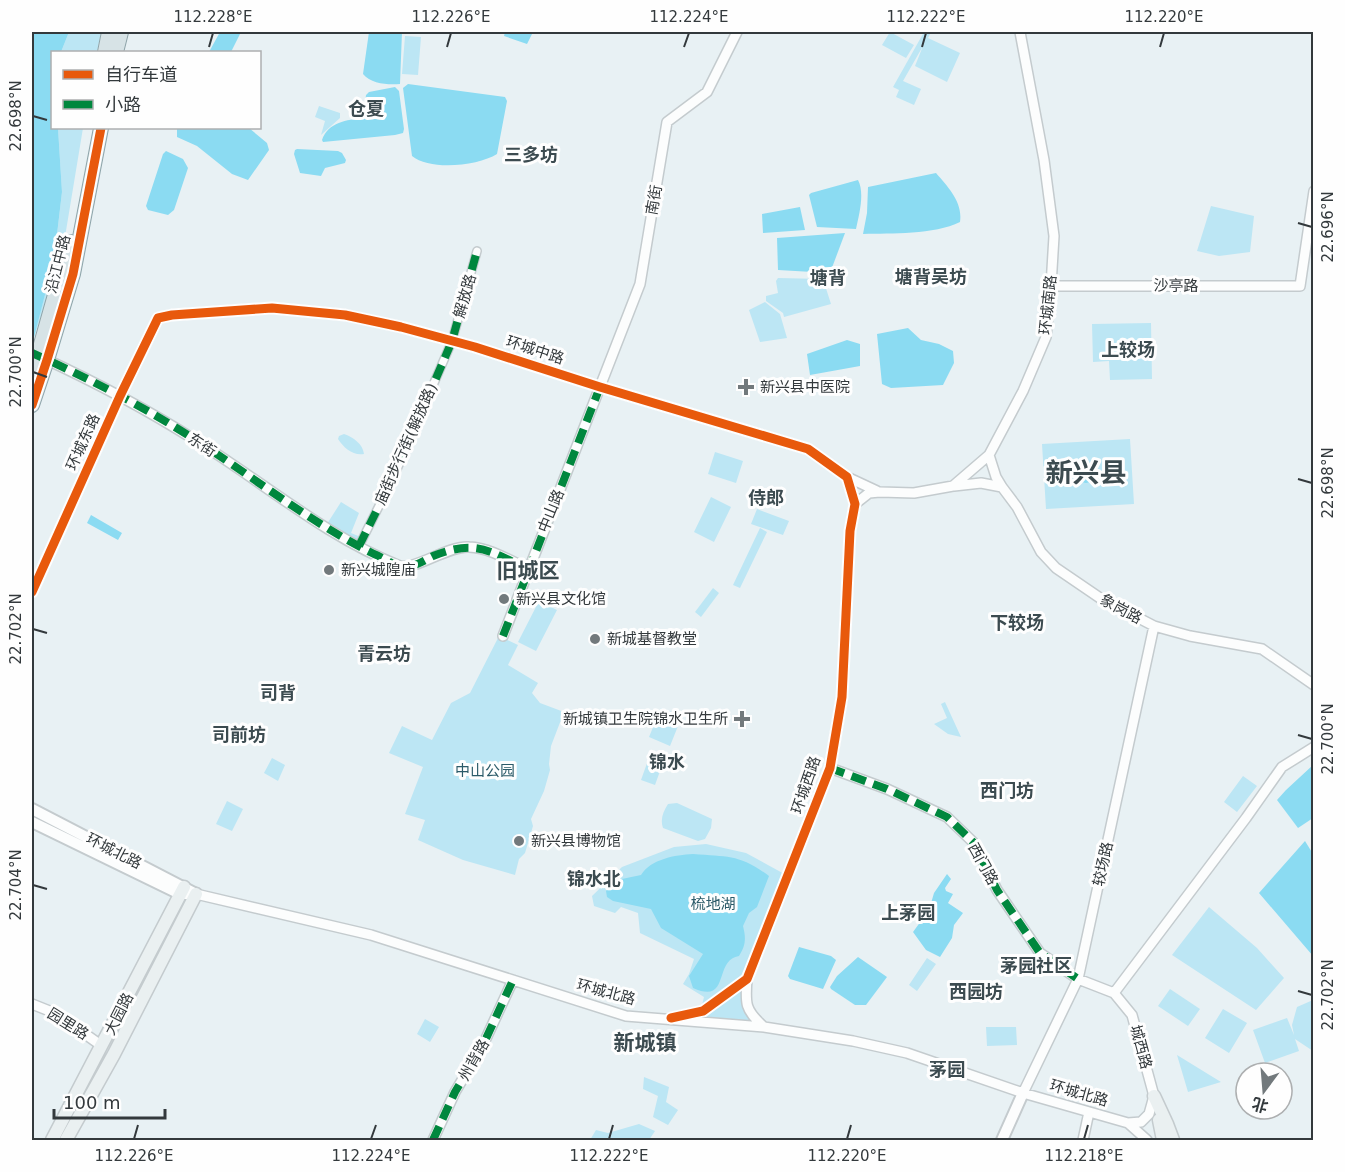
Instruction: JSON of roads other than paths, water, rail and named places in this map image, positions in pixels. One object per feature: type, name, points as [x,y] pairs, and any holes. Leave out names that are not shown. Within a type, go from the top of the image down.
[{"type":"main road","points":[[105,51],[109,32]]},
{"type":"main road","points":[[116,51],[121,32]]},
{"type":"main road","name":"沿江中路","points":[[32,405],[39,356],[68,252],[91,129]]},
{"type":"main road","name":"沿江中路","points":[[32,376],[73,274],[100,129]]},
{"type":"main road","name":"大园路","points":[[52,1140],[182,890]]},
{"type":"main road","name":"大园路","points":[[66,1140],[114,1054],[196,894]]},
{"type":"main road","points":[[1154,1096],[1163,1140]]},
{"type":"main road","name":"城西路","points":[[1154,1096],[1173,1140]]},
{"type":"street","name":"南街","points":[[600,387],[640,284],[667,122],[706,92],[737,32]]},
{"type":"street","name":"环城南路","points":[[953,486],[989,455],[1024,389],[1046,337],[1052,286],[1054,236],[1050,201],[1020,32]]},
{"type":"street","name":"沙亭路","points":[[1052,286],[1300,286],[1314,191]]},
{"type":"street","name":"解放路","points":[[452,341],[477,251]]},
{"type":"street","name":"环城中路","points":[[172,315],[272,308],[326,312],[401,327],[494,352],[600,387],[808,449],[847,477],[880,492]]},
{"type":"street","name":"环城东路","points":[[32,592],[120,396],[158,318],[172,315]]},
{"type":"street","name":"庙街步行街(解放路)","points":[[359,546],[394,476],[452,341]]},
{"type":"street","name":"东街","points":[[39,356],[120,396],[196,440],[323,526],[403,567],[449,550],[467,546],[492,552],[528,569]]},
{"type":"street","name":"中山路","points":[[503,636],[600,387]]},
{"type":"street","name":"象岗路","points":[[989,455],[996,477],[1017,507],[1041,552],[1056,567],[1100,598],[1154,626],[1190,636],[1262,649],[1314,685]]},
{"type":"street","points":[[847,477],[855,504],[869,494],[880,492],[914,493],[981,483],[1002,487]]},
{"type":"street","name":"环城西路","points":[[765,1027],[751,1015],[745,1000],[747,979],[830,768],[842,697],[850,531],[855,504]]},
{"type":"street","name":"较场路","points":[[1023,1093],[1078,978],[1154,626]]},
{"type":"street","points":[[1114,993],[1282,767],[1314,747]]},
{"type":"street","name":"西门路","points":[[830,768],[887,789],[948,817],[973,842],[997,890],[1040,953],[1078,978]]},
{"type":"street","name":"环城北路","points":[[32,809],[182,890]]},
{"type":"street","name":"环城北路","points":[[32,822],[182,890],[196,894],[371,934],[626,1016],[765,1027],[853,1041],[907,1053],[1023,1093],[1128,1123],[1147,1140]]},
{"type":"street","name":"城西路","points":[[1078,978],[1114,993],[1132,1015],[1154,1096]]},
{"type":"street","points":[[671,1018],[703,1011],[747,979]]},
{"type":"street","name":"州背路","points":[[434,1140],[455,1092],[483,1045],[513,980]]},
{"type":"street","name":"园里路","points":[[32,1004],[57,1014],[102,1046]]},
{"type":"street","points":[[1002,1140],[1023,1093]]},
{"type":"street","points":[[1128,1123],[1141,1122],[1149,1114],[1154,1096]]},
{"type":"street","points":[[1083,1140],[1089,1112]]},
{"type":"water","points":[[32,32],[69,32],[61,51],[51,51],[51,129],[58,129],[62,192],[54,260],[32,345]]},
{"type":"water","points":[[220,32],[241,32],[232,51],[210,51]]},
{"type":"water","points":[[369,32],[402,32],[400,84],[375,82],[363,74]]},
{"type":"water","points":[[505,32],[533,32],[527,44],[504,36]]},
{"type":"water","points":[[408,84],[505,97],[507,101],[497,154],[467,164],[454,165],[430,164],[412,156],[403,88]]},
{"type":"water","points":[[395,87],[399,91],[403,133],[323,142],[325,134],[333,126],[363,118],[366,95],[369,92]]},
{"type":"water","points":[[177,129],[250,129],[267,143],[269,150],[248,180],[232,174],[197,146],[177,137]]},
{"type":"water","points":[[297,149],[338,151],[346,160],[345,163],[325,168],[321,176],[300,173],[294,154]]},
{"type":"water","points":[[166,151],[183,159],[188,168],[174,210],[168,215],[148,210],[146,206]]},
{"type":"water","points":[[936,173],[957,201],[960,222],[925,231],[863,234],[868,187]]},
{"type":"water","points":[[858,180],[861,198],[856,229],[817,227],[809,195]]},
{"type":"water","points":[[800,207],[805,230],[763,233],[762,214]]},
{"type":"water","points":[[845,233],[830,273],[778,270],[777,238]]},
{"type":"water","points":[[908,328],[921,340],[939,344],[953,351],[954,363],[943,385],[891,388],[882,384],[877,334]]},
{"type":"water","points":[[847,340],[860,344],[860,366],[810,375],[807,354]]},
{"type":"water","points":[[1082,463],[1090,463],[1096,469],[1096,477],[1090,483],[1082,483],[1076,477],[1076,469]]},
{"type":"water","points":[[91,515],[122,533],[118,540],[87,523]]},
{"type":"water","points":[[1313,765],[1313,818],[1298,828],[1277,800]]},
{"type":"water","points":[[1305,841],[1313,854],[1313,956],[1259,893]]},
{"type":"water","name":"梳地湖","points":[[693,854],[725,856],[741,860],[769,876],[757,907],[749,913],[743,926],[745,941],[739,956],[731,959],[726,965],[713,991],[705,992],[693,988],[689,976],[703,954],[661,928],[651,909],[613,901],[607,897],[606,891],[617,880],[641,875],[657,862],[671,857]]},
{"type":"water","points":[[947,874],[951,879],[945,888],[953,894],[948,903],[963,913],[954,925],[952,938],[940,957],[926,950],[913,932],[929,910],[934,893]]},
{"type":"water","points":[[799,947],[831,956],[836,960],[823,989],[790,979],[788,976]]},
{"type":"water","points":[[858,957],[887,977],[866,1005],[855,1005],[830,987],[837,976]]},
{"type":"place","name":"新兴县中医院","points":[[746,387]]},
{"type":"place","name":"新兴城隍庙","points":[[329,570]]},
{"type":"place","name":"新兴县文化馆","points":[[504,599]]},
{"type":"place","name":"新城基督教堂","points":[[595,639]]},
{"type":"place","name":"新城镇卫生院锦水卫生所","points":[[742,719]]},
{"type":"place","name":"新兴县博物馆","points":[[519,841]]},
{"type":"district","name":"仓夏","points":[[366,109]]},
{"type":"district","name":"三多坊","points":[[531,155]]},
{"type":"district","name":"塘背吴坊","points":[[931,277]]},
{"type":"district","name":"塘背","points":[[828,278]]},
{"type":"district","name":"上较场","points":[[1128,350]]},
{"type":"district","name":"新兴县","points":[[1086,473]]},
{"type":"district","name":"侍郎","points":[[766,498]]},
{"type":"district","name":"旧城区","points":[[528,571]]},
{"type":"district","name":"下较场","points":[[1017,623]]},
{"type":"district","name":"青云坊","points":[[384,654]]},
{"type":"district","name":"司背","points":[[278,693]]},
{"type":"district","name":"司前坊","points":[[239,735]]},
{"type":"district","name":"锦水","points":[[667,762]]},
{"type":"district","name":"西门坊","points":[[1007,791]]},
{"type":"district","name":"锦水北","points":[[594,879]]},
{"type":"district","name":"上茅园","points":[[908,913]]},
{"type":"district","name":"茅园社区","points":[[1036,966]]},
{"type":"district","name":"西园坊","points":[[976,992]]},
{"type":"district","name":"新城镇","points":[[645,1043]]},
{"type":"district","name":"茅园","points":[[947,1070]]},
{"type":"park label","name":"中山公园","points":[[485,771]]}]
